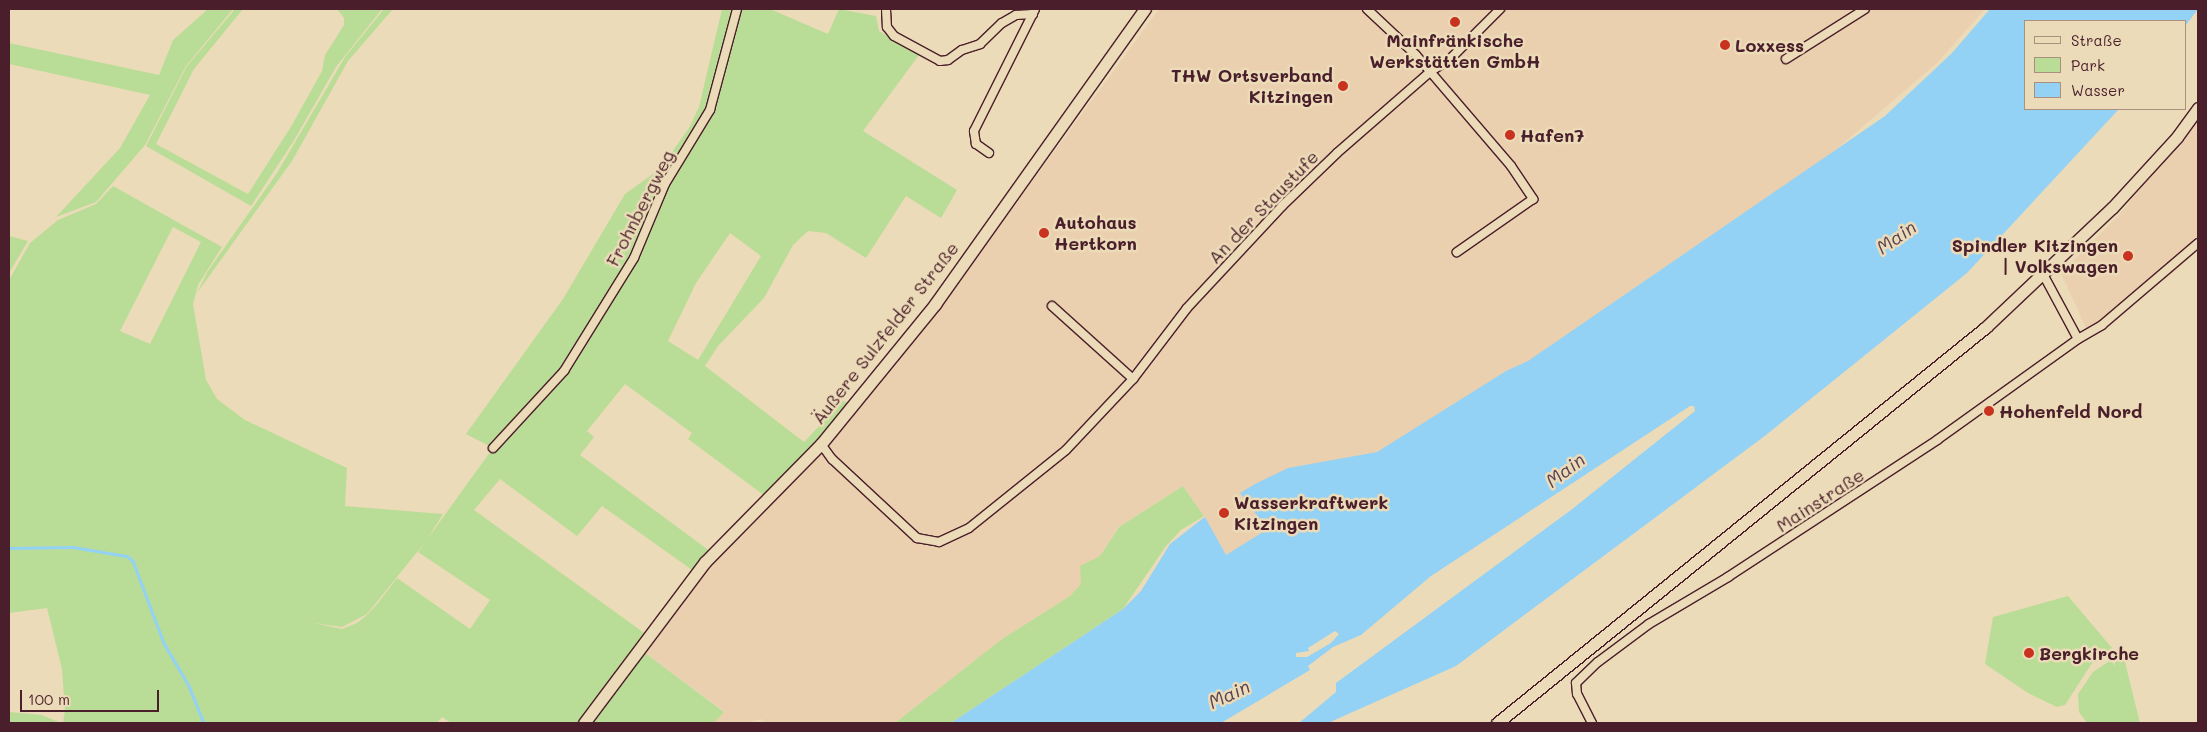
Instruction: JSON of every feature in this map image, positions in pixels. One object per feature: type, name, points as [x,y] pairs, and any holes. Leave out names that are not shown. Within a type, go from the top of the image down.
[{"type":"main road","name":"Äußere Sulzfelder Straße","points":[[584,723],[648,636],[725,539],[821,444],[935,304],[1144,9]]},
{"type":"main road","points":[[1497,723],[1986,327],[2112,208],[2177,137],[2198,108]]},
{"type":"street","name":"Frohnbergweg","points":[[493,448],[564,371],[634,258],[665,184],[710,110],[737,9]]},
{"type":"street","points":[[886,9],[886,27],[894,36],[940,61],[948,60],[962,50],[980,44],[1002,23],[1016,15],[1034,11]]},
{"type":"street","points":[[1367,9],[1416,55],[1511,166],[1533,199],[1457,252]]},
{"type":"street","name":"An der Staustufe","points":[[821,444],[832,459],[910,533],[925,541],[939,542],[969,528],[1030,481],[1066,450],[1133,379],[1187,308],[1282,206],[1430,72],[1450,59],[1500,9]]},
{"type":"street","points":[[1786,59],[1865,9]]},
{"type":"street","points":[[990,153],[976,144],[974,131],[1034,11]]},
{"type":"street","name":"Mainstraße","points":[[1592,723],[1577,694],[1576,683],[1650,624],[1831,511],[1986,407],[2078,340],[2102,325],[2198,243]]},
{"type":"street","points":[[2043,274],[2078,340]]},
{"type":"street","points":[[1052,306],[1133,379]]},
{"type":"shaded area","points":[[1159,9],[1985,9],[1937,63],[1812,170],[1540,357],[1224,558],[1205,517],[1183,486],[1118,527],[1100,556],[1081,566],[1081,584],[1070,596],[1002,639],[895,723],[766,723],[761,719],[747,723],[714,723],[724,711],[641,650],[701,573],[783,491],[973,262]]},
{"type":"shaded area","points":[[2198,119],[2198,249],[2176,271],[2089,335],[2061,273],[2119,215]]},
{"type":"green space","points":[[208,9],[233,9],[186,66],[145,145],[96,202],[56,217],[120,148],[150,95],[9,64],[9,43],[159,75],[173,40]]},
{"type":"green space","points":[[235,9],[243,9],[194,69],[156,144],[248,194],[292,125],[322,71],[325,55],[344,25],[344,18],[337,9],[382,9],[336,67],[293,142],[251,206],[146,146],[187,66]]},
{"type":"green space","points":[[384,9],[393,9],[348,61],[292,161],[197,293],[208,271],[277,173],[345,57]]},
{"type":"green space","points":[[722,9],[770,9],[828,34],[839,9],[876,16],[879,31],[919,55],[863,131],[957,190],[941,218],[906,196],[866,258],[826,233],[808,231],[793,245],[764,298],[718,346],[705,366],[804,442],[843,401],[851,404],[765,496],[688,439],[692,433],[625,384],[587,431],[594,437],[580,455],[711,552],[695,572],[602,506],[577,536],[500,479],[474,510],[647,635],[581,723],[451,723],[442,717],[437,723],[63,723],[65,710],[62,669],[47,608],[9,613],[9,280],[30,243],[58,220],[96,204],[113,186],[222,247],[198,285],[193,304],[206,380],[217,399],[245,420],[347,468],[345,506],[443,514],[426,540],[493,448],[466,434],[563,299],[625,194],[660,169],[689,128],[699,107]],"holes":[[[173,227],[201,242],[150,344],[120,331]],[[730,233],[761,256],[698,360],[668,341],[696,283]],[[425,542],[418,552],[490,600],[470,629],[397,578],[378,603],[368,614],[357,623],[342,629],[314,623],[342,627],[367,614]]]},
{"type":"green space","points":[[9,236],[28,241],[9,273]]},
{"type":"green space","points":[[1183,486],[1204,516],[1181,530],[1166,546],[1123,609],[951,723],[895,723],[1002,639],[1070,596],[1081,584],[1080,566],[1100,556],[1119,527]]},
{"type":"green space","points":[[2068,596],[2112,648],[2094,660],[2065,705],[2057,707],[2028,693],[1985,664],[1993,617]]},
{"type":"green space","points":[[641,650],[724,712],[714,723],[587,723]]},
{"type":"green space","points":[[2122,650],[2140,723],[2087,723],[2079,712],[2078,694],[2093,672],[2111,660],[2115,666],[2114,654]]},
{"type":"green space","points":[[9,712],[42,715],[61,723],[9,723]]},
{"type":"water","name":"Main","points":[[1990,9],[2198,9],[2187,24],[2187,20],[2024,20],[2024,110],[2118,110],[1967,273],[1766,435],[1456,666],[1328,723],[1299,723],[1336,692],[1336,683],[1571,510],[1695,411],[1694,406],[1690,406],[1431,576],[1361,635],[1333,647],[1308,666],[1310,670],[1221,723],[951,723],[1123,609],[1141,591],[1170,544],[1205,517],[1226,555],[1271,527],[1269,520],[1262,522],[1240,493],[1288,468],[1377,452],[1506,371],[1528,361],[1885,116],[1952,53]],"holes":[[[1335,631],[1339,634],[1331,643],[1307,657],[1296,657],[1296,653],[1309,651],[1308,648]]]},
{"type":"waterway","points":[[9,548],[73,547],[127,556],[133,561],[164,643],[189,686],[204,723]]},
{"type":"place","name":"Mainfränkische Werkstätten GmbH","points":[[1455,22]]},
{"type":"place","name":"Loxxess","points":[[1725,45]]},
{"type":"place","name":"THW Ortsverband Kitzingen","points":[[1343,86]]},
{"type":"place","name":"Hafen7","points":[[1510,135]]},
{"type":"place","name":"Autohaus Hertkorn","points":[[1044,233]]},
{"type":"place","name":"Spindler Kitzingen | Volkswagen","points":[[2128,256]]},
{"type":"place","name":"Hohenfeld Nord","points":[[1989,411]]},
{"type":"place","name":"Wasserkraftwerk Kitzingen","points":[[1224,513]]},
{"type":"place","name":"Bergkirche","points":[[2029,653]]}]
